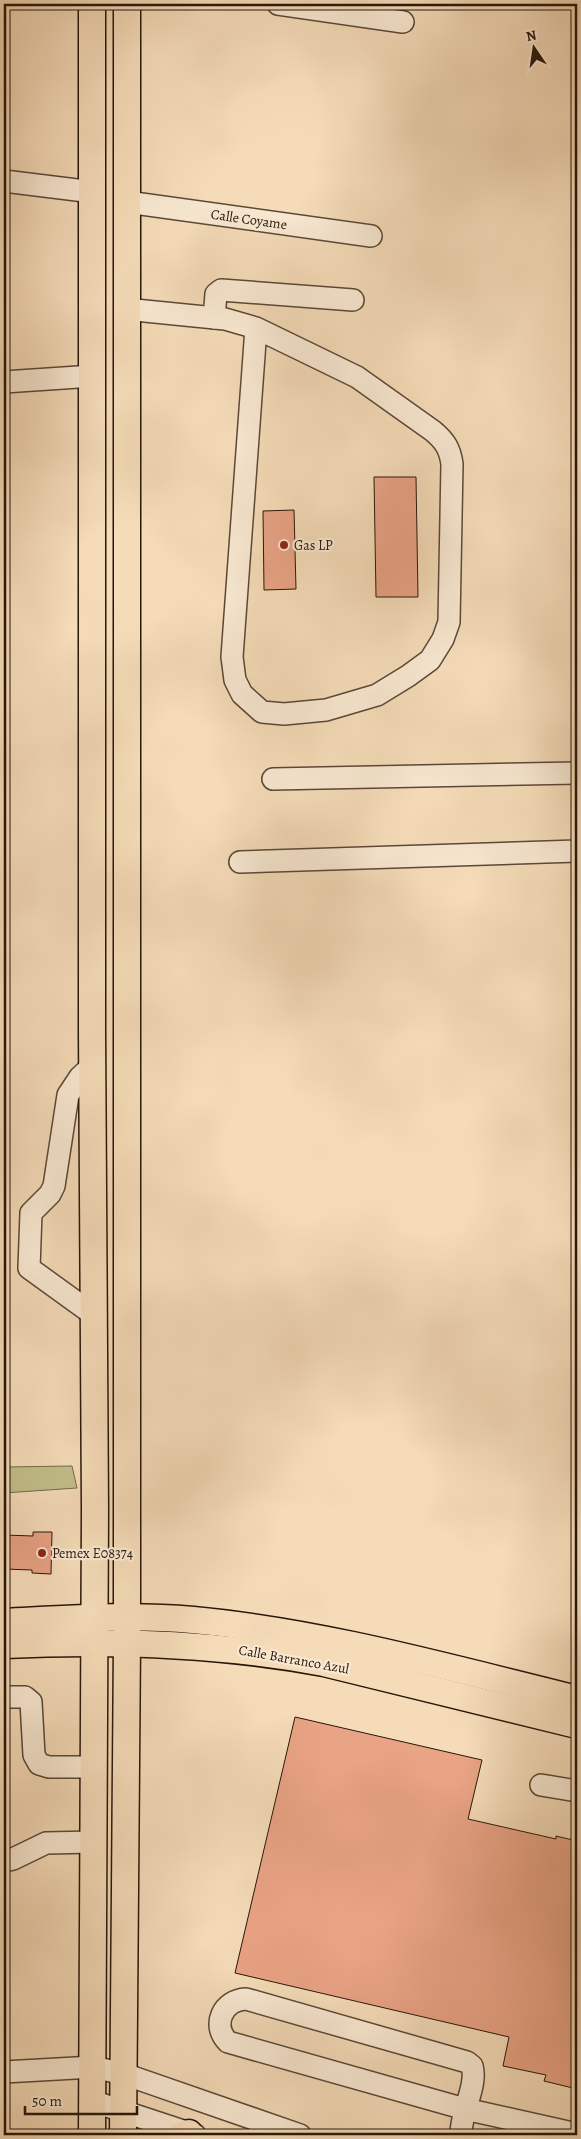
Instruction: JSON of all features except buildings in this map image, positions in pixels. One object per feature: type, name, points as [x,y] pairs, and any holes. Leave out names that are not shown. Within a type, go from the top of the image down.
[{"type":"main road","points":[[92,4],[92,1066],[95,1545],[92,2135]]},
{"type":"main road","points":[[123,2123],[127,1630],[125,309],[127,4]]},
{"type":"main road","points":[[93,544],[125,543]]},
{"type":"main road","points":[[51,1620],[68,1611],[80,1597],[85,1586],[95,1545]]},
{"type":"main road","name":"Calle Barranco Azul","points":[[4,1622],[51,1620],[94,1630]]},
{"type":"main road","name":"Calle Barranco Azul","points":[[4,1645],[33,1644],[94,1630],[127,1630],[193,1620],[328,1639],[577,1699]]},
{"type":"main road","name":"Calle Barranco Azul","points":[[127,1630],[214,1646],[296,1657],[577,1725]]},
{"type":"main road","points":[[33,1644],[66,1657],[83,1672],[95,1688]]},
{"type":"street","points":[[278,4],[403,22]]},
{"type":"street","points":[[4,180],[93,192]]},
{"type":"street","name":"Calle Coyame","points":[[126,202],[371,236]]},
{"type":"street","points":[[214,318],[216,294],[221,290],[353,300]]},
{"type":"street","points":[[125,309],[214,318],[239,322],[256,328],[368,385],[444,440],[450,452],[452,464],[449,622],[443,640],[430,660],[377,695],[326,710],[284,714],[262,712],[242,694],[235,680],[232,657],[256,328]]},
{"type":"street","points":[[4,382],[93,376]]},
{"type":"street","points":[[273,779],[577,772]]},
{"type":"street","points":[[240,862],[577,851]]},
{"type":"street","points":[[92,1066],[80,1077],[68,1095],[54,1186],[50,1194],[31,1213],[29,1268],[94,1315]]},
{"type":"street","points":[[4,1697],[25,1697],[31,1702],[34,1755],[39,1764],[49,1767],[94,1767]]},
{"type":"street","points":[[542,1785],[577,1791]]},
{"type":"street","points":[[4,1861],[13,1859],[46,1843],[94,1842]]},
{"type":"street","points":[[461,2135],[466,2109],[474,2071],[467,2062],[246,1999],[232,2002],[222,2014],[220,2030],[228,2042],[466,2109],[577,2134]]},
{"type":"street","points":[[4,2072],[92,2067],[124,2074],[300,2135]]},
{"type":"street","points":[[92,2101],[123,2123],[189,2135]]},
{"type":"shaded area","points":[[72,1466],[77,1488],[4,1493],[4,1467]]},
{"type":"place","name":"Gas LP","points":[[284,545]]},
{"type":"place","name":"Pemex E08374","points":[[42,1553]]}]
